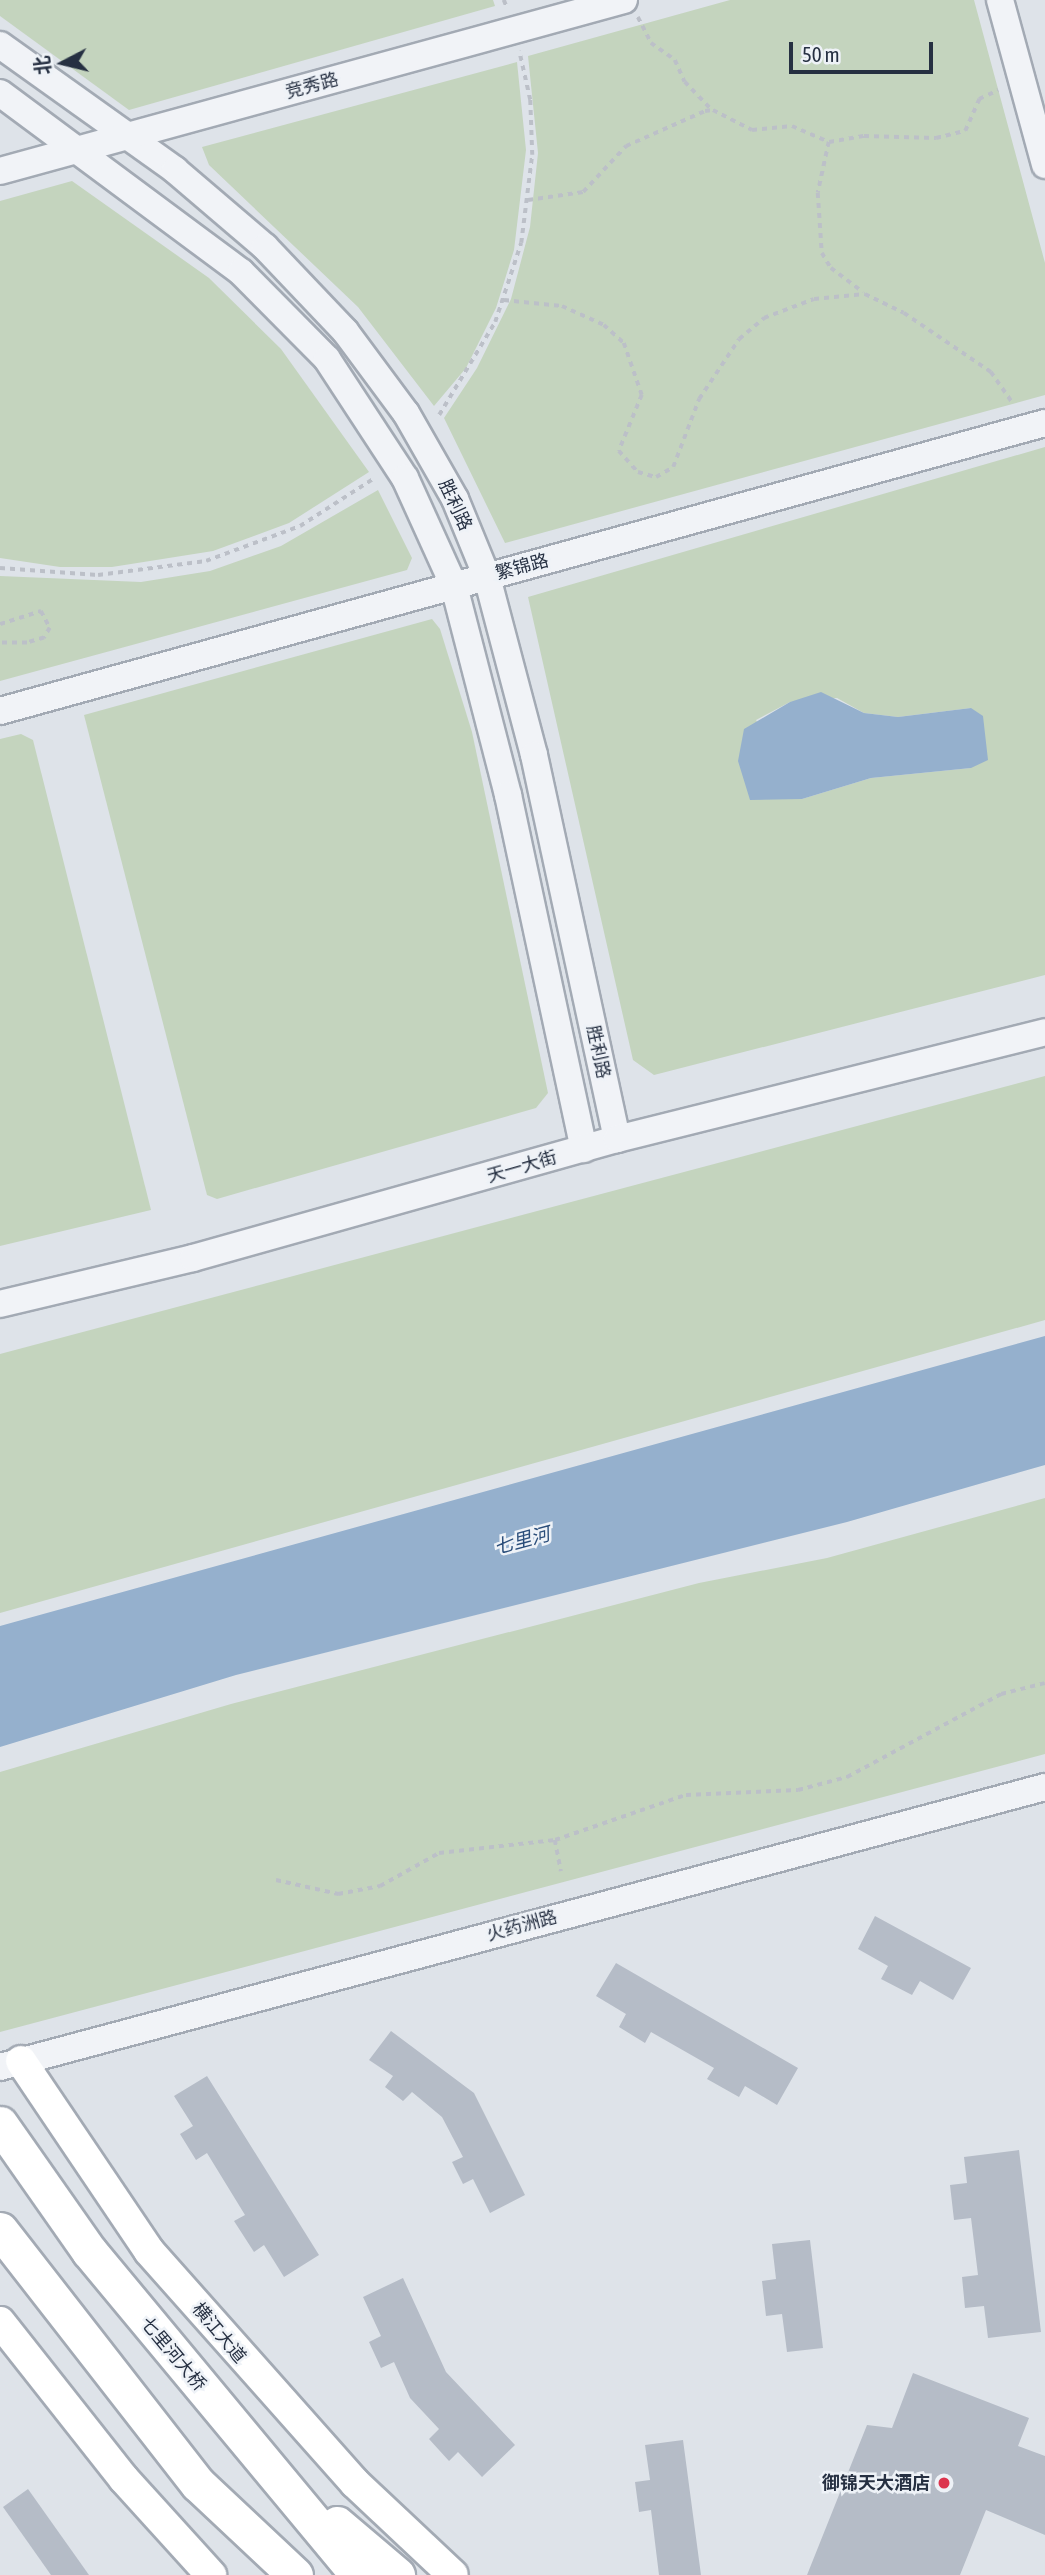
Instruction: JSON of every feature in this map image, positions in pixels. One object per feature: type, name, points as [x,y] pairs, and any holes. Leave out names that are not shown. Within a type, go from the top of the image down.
[{"type":"highway","name":"七里河大桥","points":[[0,2124],[89,2251],[358,2575]]},
{"type":"highway","points":[[0,2230],[198,2484],[265,2575]]},
{"type":"highway","points":[[270,2467],[397,2575]]},
{"type":"highway","points":[[198,2484],[295,2575]]},
{"type":"main road","name":"横江大道","points":[[11,2064],[149,2251],[355,2483],[453,2575]]},
{"type":"main road","points":[[0,2322],[124,2479],[211,2575]]},
{"type":"street","points":[[1000,0],[1045,165]]},
{"type":"street","name":"竞秀路","points":[[0,171],[631,7]]},
{"type":"street","name":"胜利路","points":[[0,45],[130,136],[265,247],[345,331],[406,413],[455,499],[487,577],[534,755],[617,1139]]},
{"type":"street","points":[[0,93],[79,149],[241,272],[327,359],[405,478],[454,586],[508,795],[584,1149]]},
{"type":"street","name":"繁锦路","points":[[0,711],[1045,423]]},
{"type":"street","name":"天一大街","points":[[0,1304],[193,1258],[617,1139],[1045,1032]]},
{"type":"street","name":"火药洲路","points":[[11,2064],[1045,1787]]},
{"type":"path","points":[[631,7],[651,43],[675,61],[699,101],[737,127],[792,126],[829,142],[864,136],[955,136],[965,131],[979,99],[998,90]]},
{"type":"path","points":[[439,415],[479,354],[504,300],[528,201],[530,100],[518,48]]},
{"type":"path","points":[[528,201],[583,192],[626,146],[713,110]]},
{"type":"path","points":[[829,142],[818,193],[822,253],[831,268],[865,293],[953,343],[991,372],[1013,403]]},
{"type":"path","points":[[504,300],[562,306],[604,325],[624,344],[642,395],[619,451],[638,472],[656,477],[673,467],[699,399],[739,339],[789,305],[865,293]]},
{"type":"path","points":[[0,568],[98,575],[206,561],[300,526],[373,480]]},
{"type":"path","points":[[0,624],[41,611],[50,628],[44,638],[27,643],[0,643]]},
{"type":"path","points":[[276,1880],[338,1895],[380,1886],[439,1853],[555,1840],[686,1795],[758,1795],[846,1777],[1001,1694],[1045,1683]]},
{"type":"path","points":[[555,1840],[561,1871]]},
{"type":"green space","points":[[0,0],[493,0],[495,6],[129,110],[0,16]]},
{"type":"green space","points":[[730,0],[974,0],[1045,263],[1045,395],[505,543],[444,418],[477,368],[511,299],[530,227],[538,153],[528,56]]},
{"type":"green space","points":[[517,62],[526,150],[514,250],[496,308],[466,368],[434,406],[358,307],[209,165],[202,147]]},
{"type":"green space","points":[[72,181],[209,278],[281,349],[369,472],[289,523],[213,551],[112,567],[60,567],[0,558],[0,201]]},
{"type":"green space","points":[[1045,447],[1045,975],[654,1075],[633,1060],[528,597]],"holes":[[[837,698],[864,713],[898,717],[971,708],[971,768],[871,778],[802,799],[756,720],[790,702]]]},
{"type":"green space","points":[[378,490],[412,558],[407,570],[0,681],[0,576],[141,582],[210,571],[281,546]]},
{"type":"green space","points":[[432,619],[440,629],[472,732],[548,1093],[536,1108],[217,1199],[207,1195],[84,715]]},
{"type":"green space","points":[[21,734],[33,740],[151,1210],[0,1246],[0,739]]},
{"type":"green space","points":[[1045,1076],[1045,1320],[0,1613],[0,1354]]},
{"type":"green space","points":[[1045,1498],[1045,1754],[0,2032],[0,1772],[231,1704],[699,1583],[827,1558]]},
{"type":"water","points":[[821,692],[864,713],[898,717],[971,708],[983,716],[988,760],[971,768],[871,778],[802,799],[750,800],[738,761],[744,729],[790,702]]},
{"type":"water","name":"七里河","points":[[1045,1336],[1045,1465],[847,1522],[236,1675],[0,1747],[0,1626]]},
{"type":"building","points":[[875,1916],[971,1968],[953,2000],[920,1981],[912,1995],[881,1979],[888,1966],[858,1949]]},
{"type":"building","points":[[616,1963],[798,2068],[777,2105],[745,2086],[739,2097],[707,2079],[714,2068],[651,2032],[645,2043],[619,2027],[626,2014],[596,1996]]},
{"type":"building","points":[[391,2031],[474,2093],[525,2195],[490,2213],[473,2179],[463,2184],[452,2162],[463,2157],[442,2117],[412,2092],[403,2101],[385,2087],[393,2076],[369,2060]]},
{"type":"building","points":[[207,2076],[319,2255],[284,2277],[264,2245],[254,2252],[234,2221],[245,2215],[207,2153],[196,2160],[180,2134],[193,2126],[174,2096]]},
{"type":"building","points":[[1019,2150],[1041,2332],[988,2338],[984,2306],[965,2308],[962,2277],[978,2275],[971,2218],[954,2220],[950,2185],[967,2183],[964,2157]]},
{"type":"building","points":[[810,2240],[823,2348],[787,2352],[782,2314],[766,2316],[762,2281],[776,2279],[772,2244]]},
{"type":"building","points":[[403,2278],[446,2372],[515,2445],[482,2477],[458,2452],[449,2461],[429,2439],[439,2429],[410,2398],[394,2362],[381,2368],[369,2342],[381,2336],[363,2297]]},
{"type":"building","name":"御锦天大酒店","points":[[913,2373],[1029,2418],[1018,2446],[1045,2456],[1045,2535],[986,2510],[960,2575],[807,2575],[867,2425],[892,2428]]},
{"type":"building","points":[[683,2440],[701,2575],[659,2575],[651,2510],[639,2512],[635,2482],[650,2480],[645,2445]]},
{"type":"building","points":[[28,2489],[89,2575],[51,2575],[3,2507]]},
{"type":"place","name":"御锦天大酒店","points":[[944,2483]]}]
